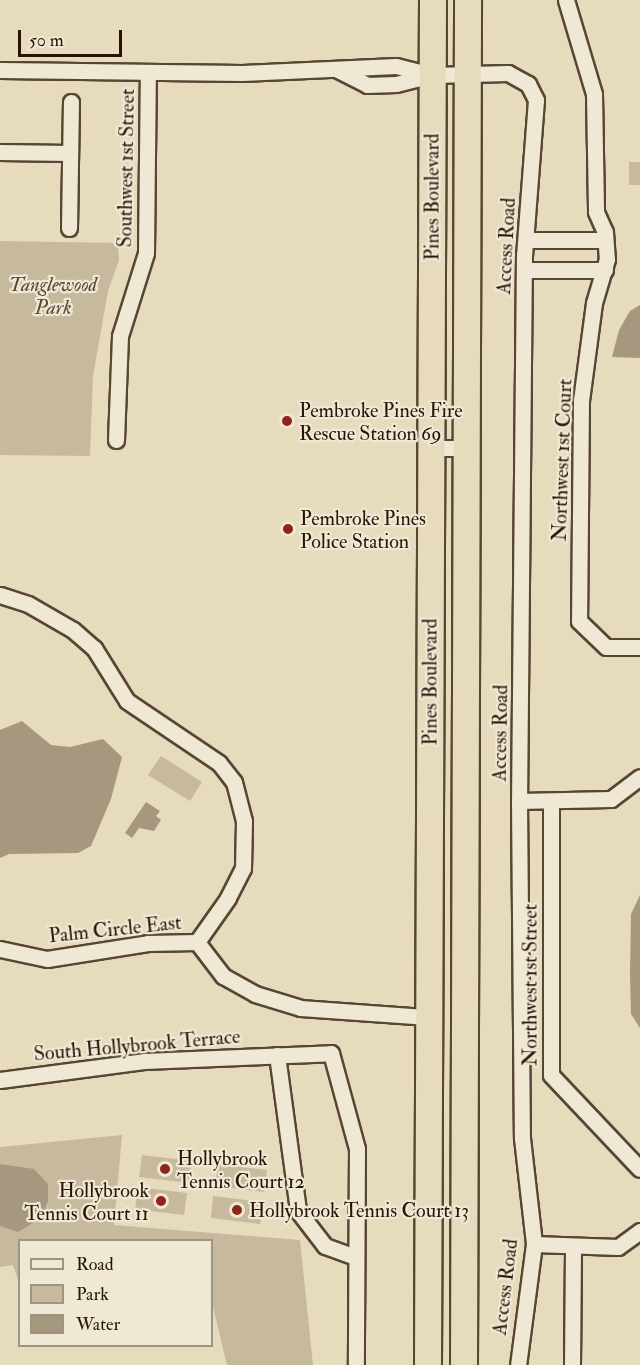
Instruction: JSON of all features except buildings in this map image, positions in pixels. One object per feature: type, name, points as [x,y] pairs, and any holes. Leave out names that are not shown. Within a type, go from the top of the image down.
[{"type":"highway","name":"Pines Boulevard","points":[[428,1365],[433,0]]},
{"type":"highway","name":"Pines Boulevard","points":[[464,1365],[468,0]]},
{"type":"highway","points":[[428,1017],[440,1020],[447,1028],[464,1102]]},
{"type":"highway","points":[[428,1310],[441,1326],[443,1365]]},
{"type":"street","name":"Northwest 1st Court","points":[[566,0],[579,33],[594,94],[596,212],[605,240],[605,270],[594,303],[581,400],[579,621],[583,631],[606,647],[640,646]]},
{"type":"street","points":[[0,69],[148,73],[336,69],[367,85],[396,84],[433,75],[469,74]]},
{"type":"street","name":"Southwest 1st Street","points":[[116,440],[120,336],[146,253],[148,73]]},
{"type":"street","name":"Access Road","points":[[469,74],[508,73],[519,77],[536,100],[524,270],[519,801],[522,1138],[534,1245],[518,1365]]},
{"type":"street","points":[[69,228],[71,102]]},
{"type":"street","points":[[0,152],[70,153]]},
{"type":"street","points":[[526,240],[605,240]]},
{"type":"street","points":[[524,270],[605,270]]},
{"type":"street","points":[[431,447],[466,448]]},
{"type":"street","points":[[0,595],[57,618],[73,630],[94,648],[127,701],[219,763],[234,782],[244,821],[243,868],[228,898],[197,942]]},
{"type":"street","points":[[519,801],[611,799],[640,777]]},
{"type":"street","name":"Northwest 1st Street","points":[[551,802],[551,1075],[640,1169]]},
{"type":"street","name":"Palm Circle East","points":[[0,949],[47,959],[148,943],[197,942],[223,976],[255,994],[301,1008],[428,1017]]},
{"type":"street","name":"South Hollybrook Terrace","points":[[0,1080],[144,1061],[331,1053],[357,1149],[356,1365]]},
{"type":"street","points":[[277,1055],[298,1211],[325,1246],[356,1257]]},
{"type":"street","points":[[534,1245],[618,1247],[640,1231]]},
{"type":"street","points":[[573,1247],[573,1365]]},
{"type":"green space","points":[[629,162],[640,162],[640,185],[629,185]]},
{"type":"green space","name":"Tanglewood Park","points":[[0,241],[118,243],[119,260],[108,291],[93,376],[90,456],[0,455]]},
{"type":"green space","points":[[161,756],[202,782],[190,801],[148,775]]},
{"type":"green space","points":[[122,1135],[114,1225],[300,1240],[313,1365],[227,1365],[213,1307],[213,1239],[18,1239],[18,1280],[13,1265],[0,1267],[0,1147]]},
{"type":"green space","name":"Hollybrook Tennis Court 12","points":[[142,1155],[191,1161],[188,1183],[139,1177]]},
{"type":"green space","points":[[218,1164],[267,1170],[264,1192],[215,1186]]},
{"type":"green space","name":"Hollybrook Tennis Court 11","points":[[138,1187],[187,1193],[184,1215],[135,1209]]},
{"type":"green space","name":"Hollybrook Tennis Court 13","points":[[213,1196],[263,1202],[260,1224],[211,1218]]},
{"type":"water","points":[[640,305],[640,358],[612,357],[619,330],[630,311]]},
{"type":"water","points":[[22,721],[51,745],[70,747],[103,739],[122,757],[111,799],[91,846],[78,853],[9,854],[0,858],[0,730]]},
{"type":"water","points":[[146,802],[160,811],[156,816],[161,820],[154,831],[139,828],[132,838],[125,833]]},
{"type":"water","points":[[640,895],[640,1028],[631,1014],[630,974],[631,914]]},
{"type":"water","points":[[0,1164],[34,1169],[48,1184],[48,1201],[41,1218],[18,1232],[0,1226]]},
{"type":"place","name":"Pembroke Pines Fire Rescue Station 69","points":[[287,421]]},
{"type":"place","name":"Pembroke Pines Police Station","points":[[288,529]]},
{"type":"place","name":"Hollybrook Tennis Court 12","points":[[165,1169]]},
{"type":"place","name":"Hollybrook Tennis Court 11","points":[[161,1201]]},
{"type":"place","name":"Hollybrook Tennis Court 13","points":[[237,1210]]}]
